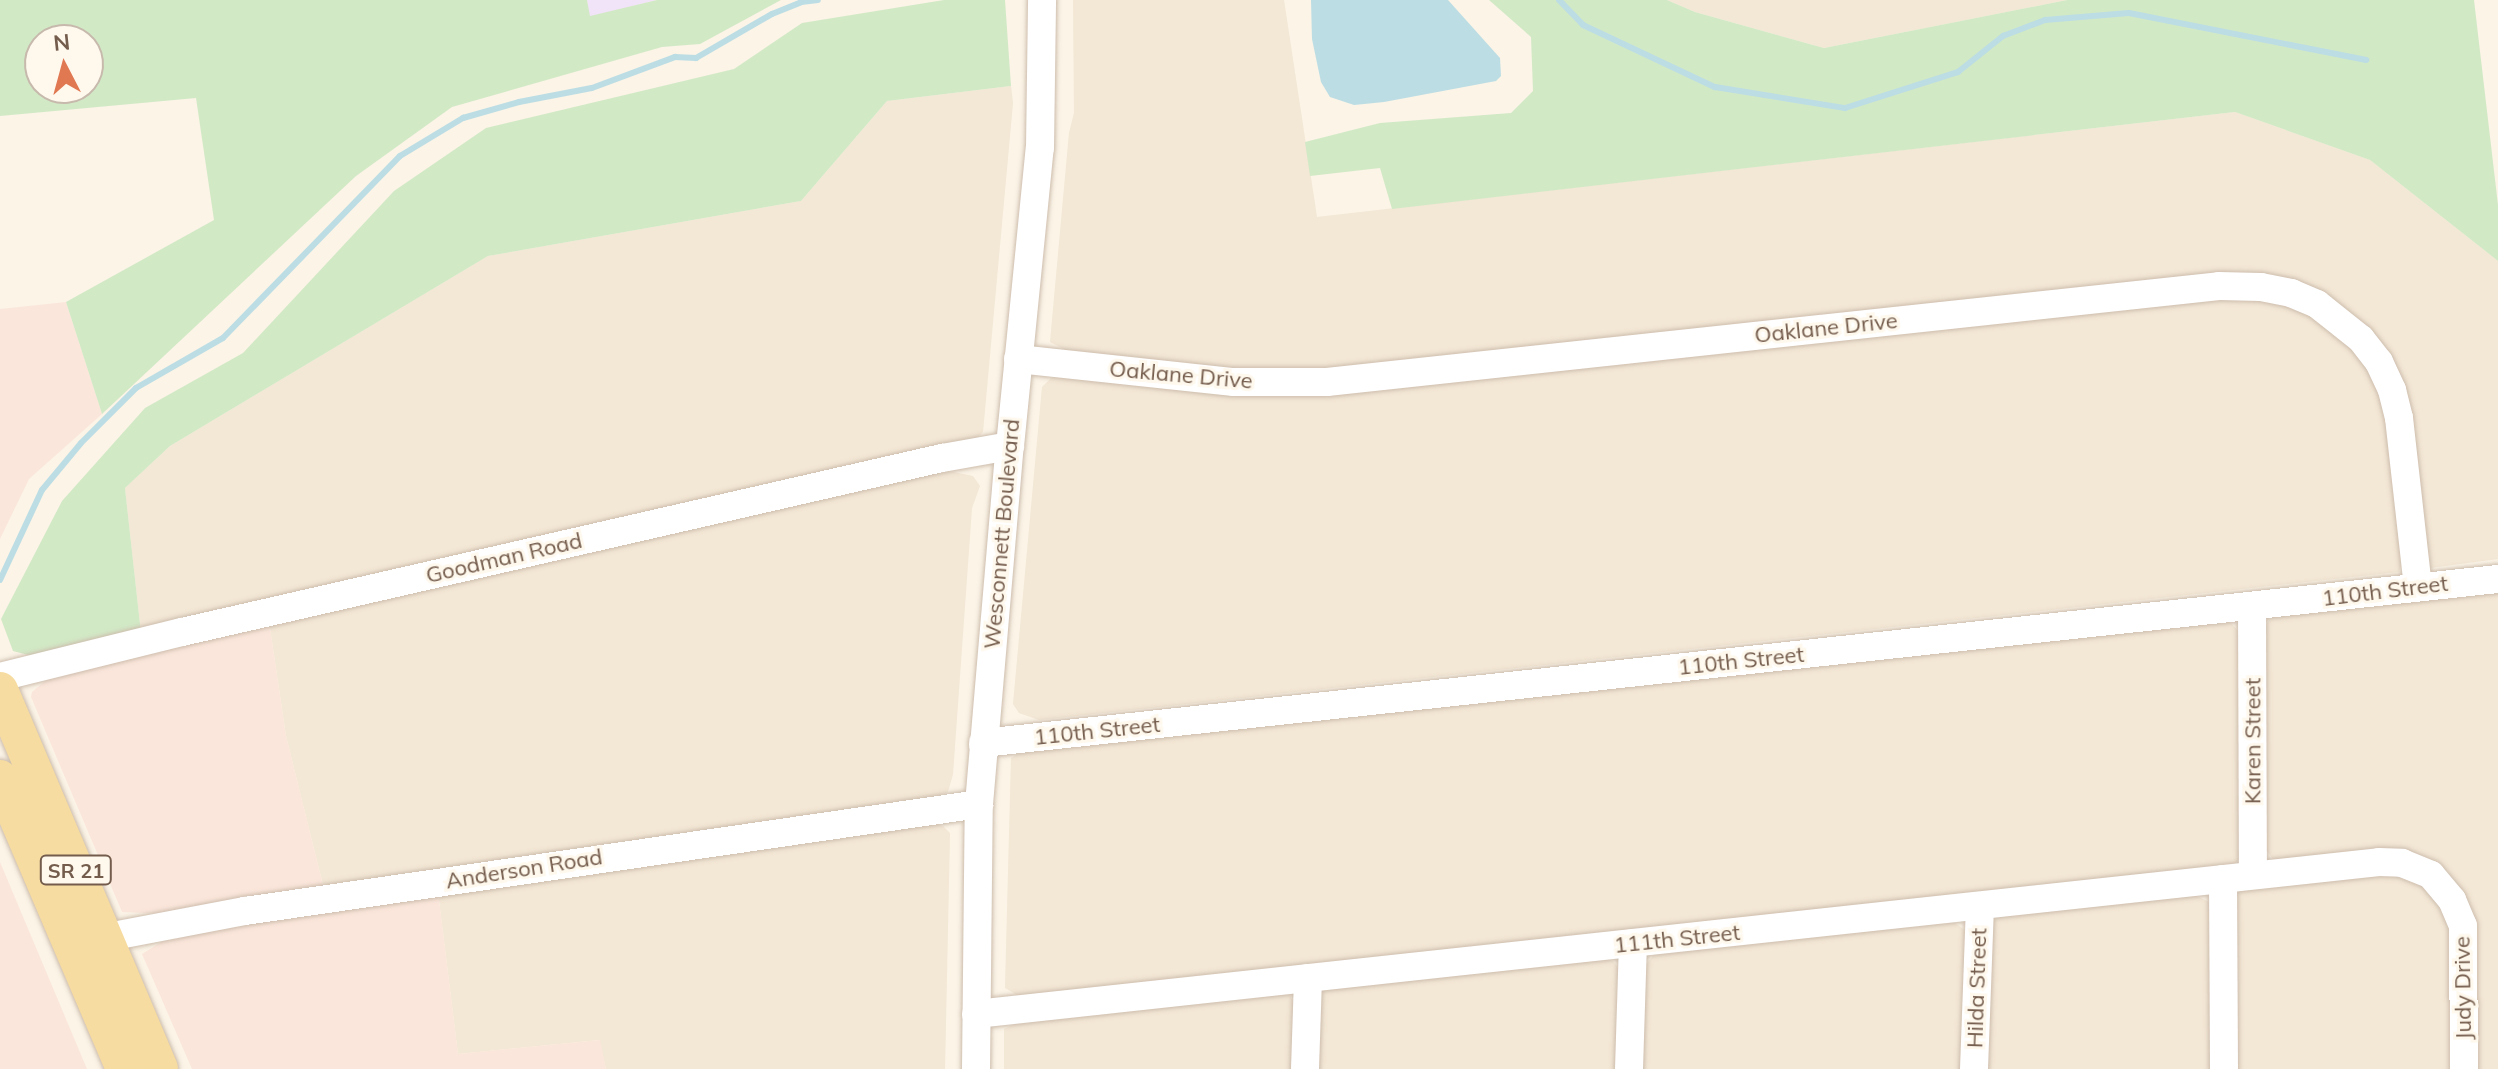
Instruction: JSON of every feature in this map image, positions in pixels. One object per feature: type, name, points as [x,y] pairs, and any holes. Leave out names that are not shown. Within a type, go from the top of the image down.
[{"type":"main road","name":"SR 21","points":[[0,690],[88,941],[124,1069]]},
{"type":"main road","name":"SR 21","points":[[0,778],[160,1069]]},
{"type":"street","name":"Wesconnett Boulevard","points":[[976,1069],[979,804],[1040,148],[1042,0]]},
{"type":"street","name":"Oaklane Drive","points":[[1018,359],[1234,382],[1327,382],[2203,288],[2261,287],[2291,293],[2317,304],[2361,339],[2379,362],[2392,390],[2399,418],[2418,587]]},
{"type":"street","name":"Goodman Road","points":[[0,677],[942,458],[1010,446]]},
{"type":"street","name":"110th Street","points":[[983,743],[2498,579]]},
{"type":"street","name":"Karen Street","points":[[2252,607],[2253,875]]},
{"type":"street","name":"Anderson Road","points":[[88,941],[245,911],[979,804]]},
{"type":"street","name":"111th Street","points":[[976,1014],[2379,862]]},
{"type":"street","name":"Judy Drive","points":[[2379,862],[2402,863],[2431,875],[2452,900],[2463,926],[2464,1069]]},
{"type":"street","points":[[2223,879],[2224,1069]]},
{"type":"street","name":"Hilda Street","points":[[1974,1069],[1980,907]]},
{"type":"street","points":[[1629,1069],[1633,943]]},
{"type":"street","points":[[1305,1069],[1308,978]]},
{"type":"shaded area","points":[[587,0],[657,0],[589,17]]},
{"type":"shaded area","points":[[1073,0],[1284,0],[1317,217],[2235,112],[2370,160],[2498,261],[2498,559],[2430,568],[2404,395],[2279,280],[1322,374],[1256,374],[1077,356],[1050,342],[1069,133],[1074,113]]},
{"type":"shaded area","points":[[1667,0],[2067,0],[1824,48],[1695,12]]},
{"type":"shaded area","points":[[1011,86],[1013,103],[983,432],[976,439],[141,633],[125,488],[170,446],[488,256],[801,201],[887,101]]},
{"type":"shaded area","points":[[2196,297],[2287,302],[2344,334],[2381,386],[2404,558],[2399,572],[1039,720],[1019,713],[1013,704],[1042,387],[1051,378],[1067,374],[1263,393]]},
{"type":"shaded area","points":[[66,302],[102,414],[29,479],[0,539],[0,309]]},
{"type":"shaded area","points":[[944,470],[973,476],[980,486],[972,508],[953,774],[948,792],[936,797],[325,893],[286,736],[269,621]]},
{"type":"shaded area","points":[[2498,588],[2498,1069],[2473,1069],[2444,874],[2285,862],[2273,859],[2264,847],[2262,630],[2274,614]]},
{"type":"shaded area","points":[[2219,619],[2231,623],[2239,632],[2241,857],[2232,867],[1019,996],[1005,988],[1011,758],[1025,750]]},
{"type":"shaded area","points":[[269,621],[286,736],[325,893],[174,914],[122,912],[31,697],[32,692],[50,677]]},
{"type":"shaded area","points":[[922,821],[943,826],[950,833],[945,1069],[606,1069],[599,1040],[458,1054],[438,892]]},
{"type":"shaded area","points":[[0,862],[87,1069],[0,1069]]},
{"type":"shaded area","points":[[2403,874],[2433,890],[2453,930],[2454,1069],[2233,1069],[2233,902],[2239,891],[2250,884]]},
{"type":"shaded area","points":[[438,892],[458,1054],[600,1040],[606,1069],[192,1069],[142,954],[179,931]]},
{"type":"shaded area","points":[[2191,893],[2211,903],[2215,1069],[1984,1069],[1989,928],[2001,914]]},
{"type":"shaded area","points":[[1942,920],[1955,923],[1966,931],[1965,1069],[1639,1069],[1643,969],[1655,953]]},
{"type":"shaded area","points":[[1597,957],[1613,961],[1619,969],[1620,1069],[1314,1069],[1321,989]]},
{"type":"shaded area","points":[[1280,991],[1290,995],[1296,1008],[1294,1069],[1004,1069],[1004,1029],[1022,1020]]},
{"type":"green space","points":[[0,0],[587,0],[590,16],[657,0],[781,0],[700,44],[662,47],[452,107],[356,176],[102,414],[66,302],[214,220],[196,98],[0,116]]},
{"type":"green space","points":[[944,0],[1005,0],[1011,86],[887,101],[801,201],[488,256],[170,446],[125,488],[141,633],[32,656],[13,651],[1,619],[62,501],[145,408],[243,353],[394,191],[486,128],[734,69],[802,23]]},
{"type":"green space","points":[[1489,0],[1667,0],[1695,12],[1824,48],[2067,0],[2474,0],[2498,205],[2498,261],[2370,160],[2235,112],[1392,209],[1380,168],[1310,176],[1305,142],[1380,123],[1511,113],[1533,91],[1531,37]]},
{"type":"water","points":[[1311,0],[1448,0],[1500,58],[1501,76],[1496,81],[1384,102],[1354,105],[1330,97],[1321,82],[1312,39]]},
{"type":"waterway","points":[[0,580],[42,490],[81,443],[136,388],[223,338],[400,156],[463,118],[519,102],[592,88],[675,57],[696,58],[772,14],[801,2],[818,0]]},
{"type":"waterway","points":[[1559,0],[1583,25],[1715,87],[1845,108],[1958,72],[2003,36],[2045,20],[2129,13],[2366,60]]}]
